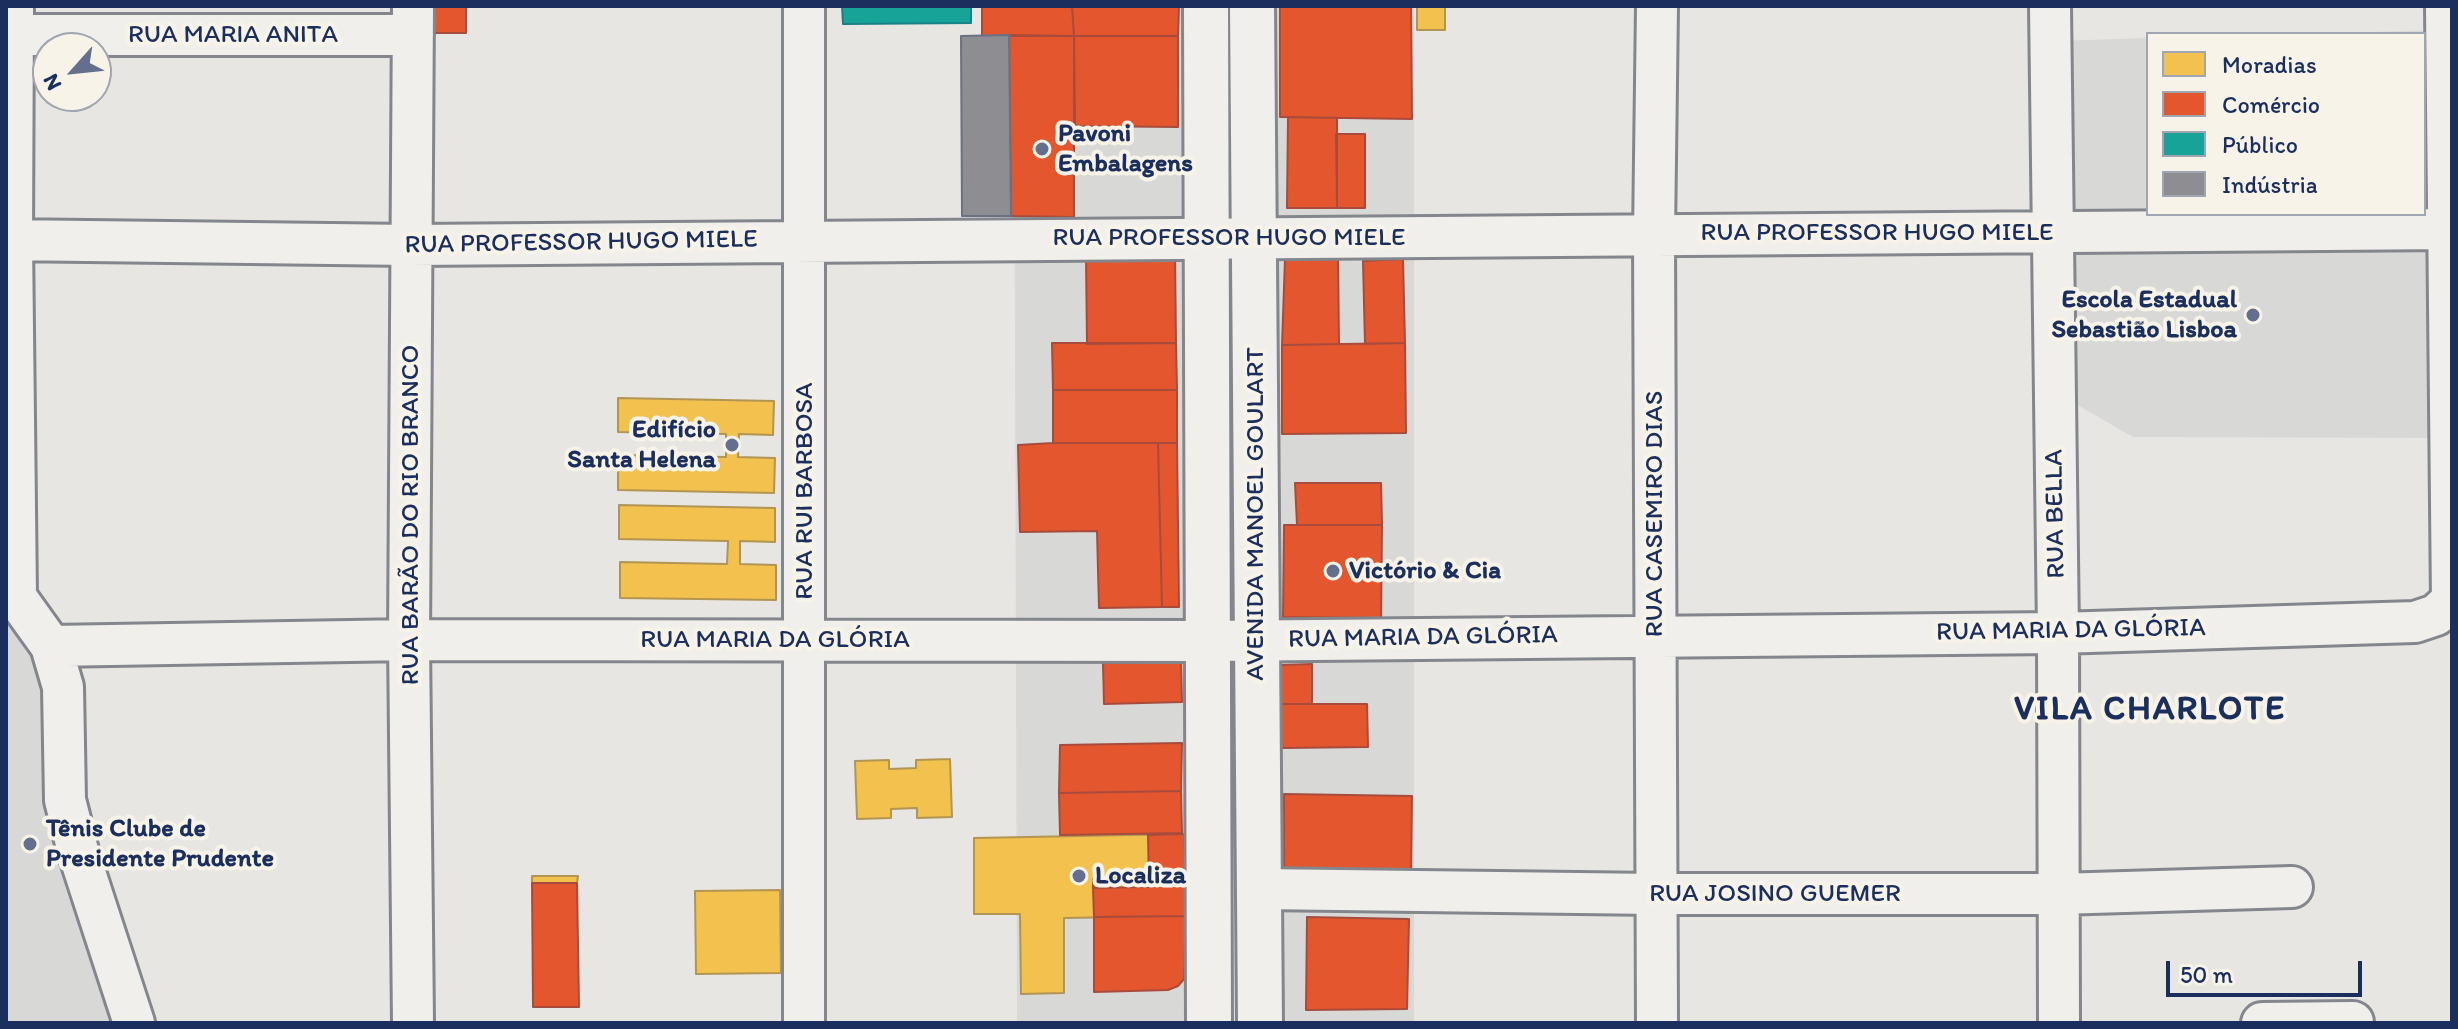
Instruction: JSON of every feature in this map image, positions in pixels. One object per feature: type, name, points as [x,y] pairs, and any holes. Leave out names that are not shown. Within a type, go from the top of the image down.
[{"type":"main road","name":"AVENIDA MANOEL GOULART","points":[[1206,6],[1209,1023]]},
{"type":"main road","name":"AVENIDA MANOEL GOULART","points":[[1252,6],[1260,1023]]},
{"type":"street","name":"RUA RUI BARBOSA","points":[[804,6],[804,1023]]},
{"type":"street","name":"RUA CASEMIRO DIAS","points":[[1657,6],[1654,235],[1657,1023]]},
{"type":"street","name":"RUA BELLA","points":[[2050,6],[2058,633],[2059,1023]]},
{"type":"street","points":[[2446,6],[2452,601]]},
{"type":"street","name":"RUA MARIA ANITA","points":[[11,25],[413,21]]},
{"type":"street","name":"RUA BARÃO DO RIO BRANCO","points":[[413,21],[409,640],[413,1023]]},
{"type":"street","points":[[11,25],[9,240],[16,597],[51,646],[63,687],[65,800],[78,851],[134,1023]]},
{"type":"street","name":"RUA PROFESSOR HUGO MIELE","points":[[9,240],[412,245],[2450,229]]},
{"type":"street","name":"RUA MARIA DA GLÓRIA","points":[[51,646],[409,640],[1209,641],[2058,633],[2415,622],[2436,615],[2452,601]]},
{"type":"street","name":"RUA JOSINO GUEMER","points":[[1259,889],[1657,894],[2058,894],[2292,887]]},
{"type":"street","points":[[2262,1023],[2353,1022]]},
{"type":"shaded area","points":[[1014,6],[1187,6],[1187,1023],[1017,1023]]},
{"type":"shaded area","points":[[1271,6],[1414,6],[1414,1023],[1279,1023]]},
{"type":"shaded area","name":"Escola Estadual Sebastião Lisboa","points":[[2444,30],[2444,438],[2133,437],[2060,395],[2056,41],[2146,38],[2146,216],[2426,216],[2426,32],[2372,32]]},
{"type":"shaded area","name":"Tênis Clube de Presidente Prudente","points":[[6,614],[29,652],[44,697],[43,798],[66,890],[112,1023],[6,1023]]},
{"type":"building: Moradias","points":[[1417,6],[1445,6],[1445,30],[1417,30]]},
{"type":"building: Moradias","name":"Edifício Santa Helena","points":[[618,398],[774,401],[773,435],[739,434],[738,457],[775,458],[774,493],[618,490],[618,455],[726,457],[726,434],[618,432]]},
{"type":"building: Moradias","name":"Edifício Santa Helena","points":[[619,505],[775,508],[775,542],[740,541],[740,564],[776,565],[776,600],[620,598],[620,562],[727,564],[728,541],[619,539]]},
{"type":"building: Moradias","points":[[950,759],[952,817],[917,818],[917,808],[891,809],[891,818],[857,819],[855,761],[889,760],[889,769],[916,768],[916,760]]},
{"type":"building: Moradias","name":"Localiza","points":[[1184,834],[1186,916],[1064,918],[1064,993],[1021,994],[1020,914],[974,914],[974,838]]},
{"type":"building: Moradias","points":[[532,876],[578,876],[577,883],[532,883]]},
{"type":"building: Moradias","points":[[780,890],[781,973],[696,974],[695,891]]},
{"type":"building: Comércio","points":[[429,6],[466,6],[466,33],[429,33]]},
{"type":"building: Comércio","points":[[982,6],[1072,6],[1074,36],[982,36]]},
{"type":"building: Comércio","points":[[1072,6],[1179,6],[1178,36],[1074,36]]},
{"type":"building: Comércio","points":[[1280,6],[1411,6],[1412,119],[1280,117]]},
{"type":"building: Comércio","name":"Pavoni Embalagens","points":[[1009,35],[1074,36],[1074,217],[1011,216]]},
{"type":"building: Comércio","points":[[1074,36],[1178,36],[1178,127],[1075,126]]},
{"type":"building: Comércio","points":[[1288,117],[1337,118],[1337,208],[1287,208]]},
{"type":"building: Comércio","points":[[1336,134],[1365,134],[1365,208],[1337,208]]},
{"type":"building: Comércio","points":[[1175,254],[1176,343],[1087,344],[1086,255]]},
{"type":"building: Comércio","points":[[1338,258],[1339,344],[1282,345],[1285,259]]},
{"type":"building: Comércio","points":[[1403,259],[1405,343],[1365,344],[1363,261]]},
{"type":"building: Comércio","points":[[1052,343],[1176,343],[1177,390],[1053,390]]},
{"type":"building: Comércio","points":[[1405,343],[1406,433],[1282,434],[1282,345]]},
{"type":"building: Comércio","points":[[1053,390],[1177,390],[1177,443],[1053,443]]},
{"type":"building: Comércio","points":[[1158,443],[1162,607],[1099,608],[1097,531],[1020,532],[1018,445]]},
{"type":"building: Comércio","points":[[1158,443],[1177,443],[1179,607],[1162,607]]},
{"type":"building: Comércio","points":[[1295,483],[1381,483],[1382,525],[1297,525]]},
{"type":"building: Comércio","name":"Victório & Cia","points":[[1284,525],[1382,525],[1381,618],[1283,617]]},
{"type":"building: Comércio","points":[[1181,661],[1182,702],[1104,704],[1103,663]]},
{"type":"building: Comércio","points":[[1312,664],[1312,704],[1281,704],[1281,665]]},
{"type":"building: Comércio","points":[[1281,704],[1367,704],[1368,747],[1282,748]]},
{"type":"building: Comércio","points":[[1182,743],[1181,791],[1059,793],[1060,745]]},
{"type":"building: Comércio","points":[[1181,791],[1182,833],[1060,835],[1059,793]]},
{"type":"building: Comércio","points":[[1284,794],[1412,796],[1411,876],[1284,874]]},
{"type":"building: Comércio","points":[[1184,834],[1186,916],[1094,917],[1093,888],[1149,887],[1148,835]]},
{"type":"building: Comércio","points":[[1093,879],[1114,879],[1114,887],[1093,888]]},
{"type":"building: Comércio","points":[[532,883],[577,883],[579,1007],[533,1007]]},
{"type":"building: Comércio","points":[[1186,916],[1184,979],[1178,986],[1168,990],[1094,992],[1094,917]]},
{"type":"building: Comércio","points":[[1307,917],[1409,919],[1407,1009],[1306,1010]]},
{"type":"building: Público","points":[[842,6],[971,6],[971,23],[843,24]]},
{"type":"building: Indústria","points":[[1009,35],[1011,216],[962,216],[961,36]]},
{"type":"place","name":"Pavoni Embalagens","points":[[1042,149]]},
{"type":"place","name":"Escola Estadual Sebastião Lisboa","points":[[2253,315]]},
{"type":"place","name":"Edifício Santa Helena","points":[[732,445]]},
{"type":"place","name":"Victório & Cia","points":[[1333,571]]},
{"type":"place","name":"Tênis Clube de Presidente Prudente","points":[[30,844]]},
{"type":"place","name":"Localiza","points":[[1079,876]]},
{"type":"district","name":"VILA CHARLOTE","points":[[2150,710]]}]
